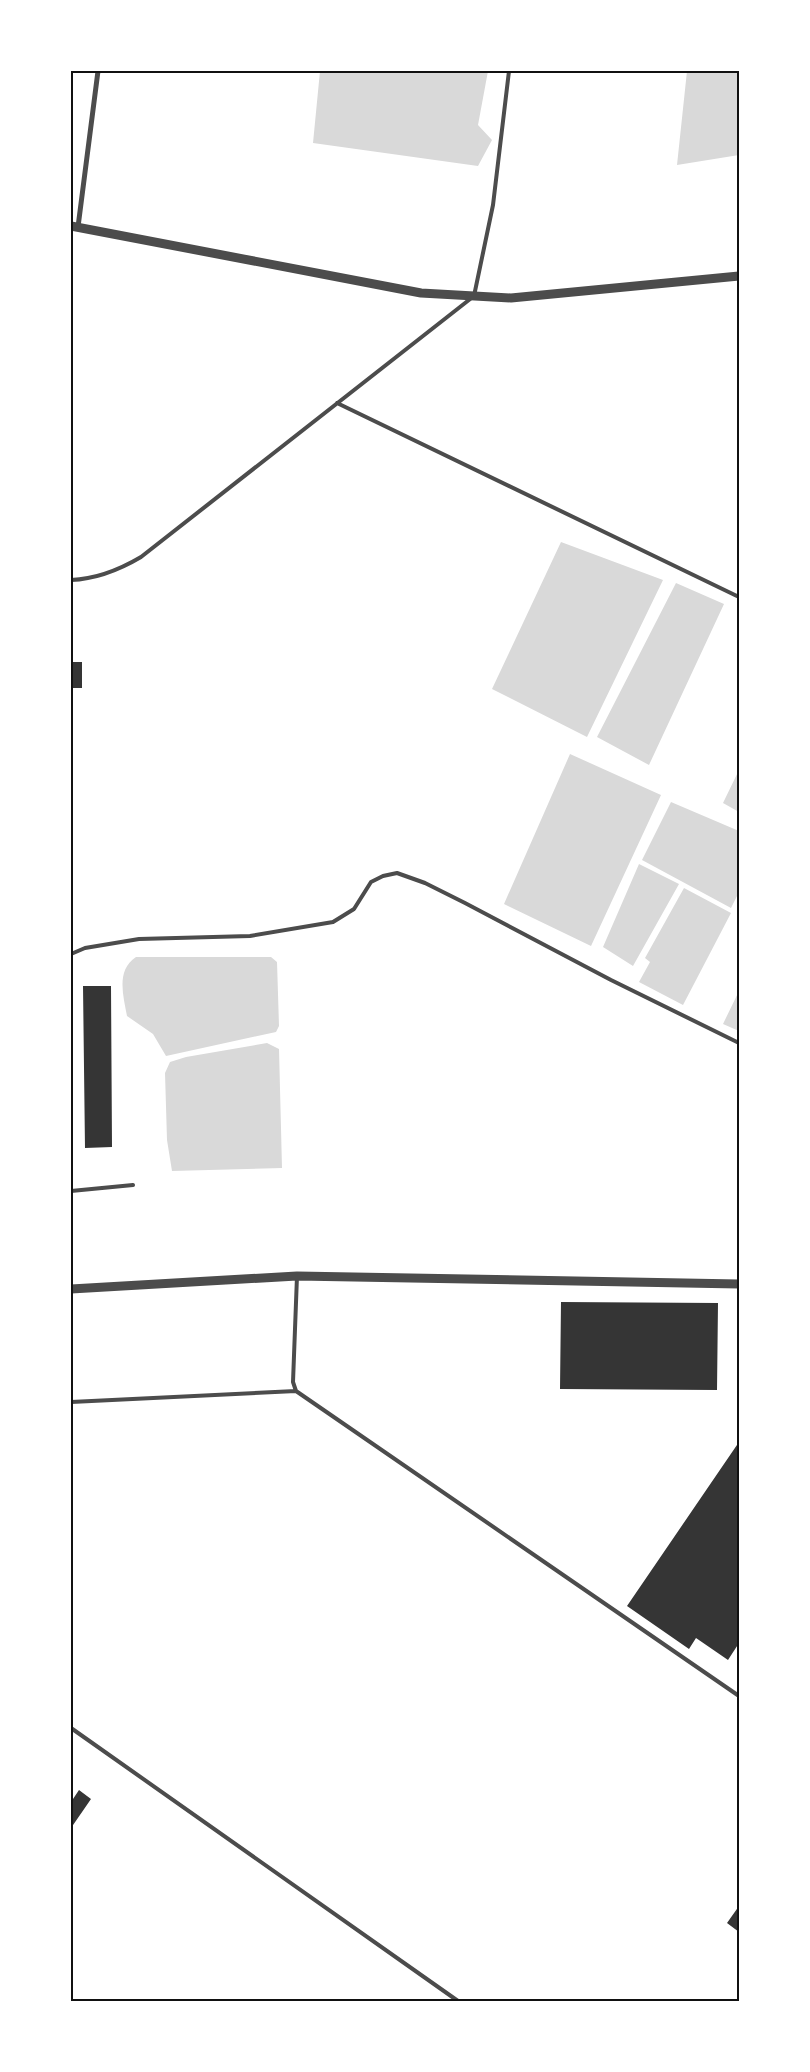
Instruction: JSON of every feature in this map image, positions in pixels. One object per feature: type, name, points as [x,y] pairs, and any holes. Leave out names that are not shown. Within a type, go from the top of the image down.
[{"type":"street","points":[[98,71],[75,227],[421,293],[510,298],[739,276]]},
{"type":"street","points":[[71,1289],[297,1276],[739,1284]]},
{"type":"lane","points":[[71,580],[98,577],[141,558],[474,296],[493,204],[509,71]]},
{"type":"lane","points":[[337,403],[739,598]]},
{"type":"lane","points":[[71,954],[85,948],[138,939],[250,936],[333,922],[354,909],[371,882],[383,876],[396,874],[426,883],[611,980],[739,1043]]},
{"type":"lane","points":[[71,1191],[133,1185]]},
{"type":"lane","points":[[297,1276],[293,1382],[296,1391],[739,1696]]},
{"type":"lane","points":[[71,1402],[296,1391]]},
{"type":"lane","points":[[71,1728],[458,2001]]},
{"type":"shaded area","points":[[320,71],[488,71],[478,125],[492,140],[478,166],[313,143]]},
{"type":"shaded area","points":[[687,71],[739,71],[739,155],[677,165]]},
{"type":"shaded area","points":[[561,542],[663,580],[587,737],[492,689]]},
{"type":"shaded area","points":[[676,583],[724,604],[649,765],[597,737]]},
{"type":"shaded area","points":[[570,754],[661,795],[591,946],[504,904]]},
{"type":"shaded area","points":[[739,770],[739,812],[723,803]]},
{"type":"shaded area","points":[[671,802],[739,831],[739,892],[731,908],[642,860]]},
{"type":"shaded area","points":[[639,864],[679,884],[633,966],[603,947]]},
{"type":"shaded area","points":[[684,888],[731,913],[683,1005],[639,982],[650,962],[645,958]]},
{"type":"shaded area","points":[[136,957],[271,957],[277,962],[279,1026],[276,1032],[166,1056],[153,1034],[127,1016],[122,984],[123,976],[130,962]]},
{"type":"shaded area","points":[[739,991],[739,1031],[723,1024]]},
{"type":"shaded area","points":[[267,1043],[279,1049],[282,1168],[172,1171],[167,1140],[165,1073],[170,1062],[186,1057]]},
{"type":"building","points":[[71,662],[82,662],[82,688],[71,688]]},
{"type":"building","points":[[83,986],[111,986],[112,1147],[85,1148]]},
{"type":"building","points":[[561,1302],[718,1303],[717,1390],[560,1389]]},
{"type":"building","points":[[739,1442],[739,1643],[728,1660],[696,1638],[689,1649],[627,1606]]},
{"type":"building","points":[[79,1790],[91,1799],[71,1828],[71,1802]]},
{"type":"building","points":[[739,1906],[739,1932],[727,1923]]}]
